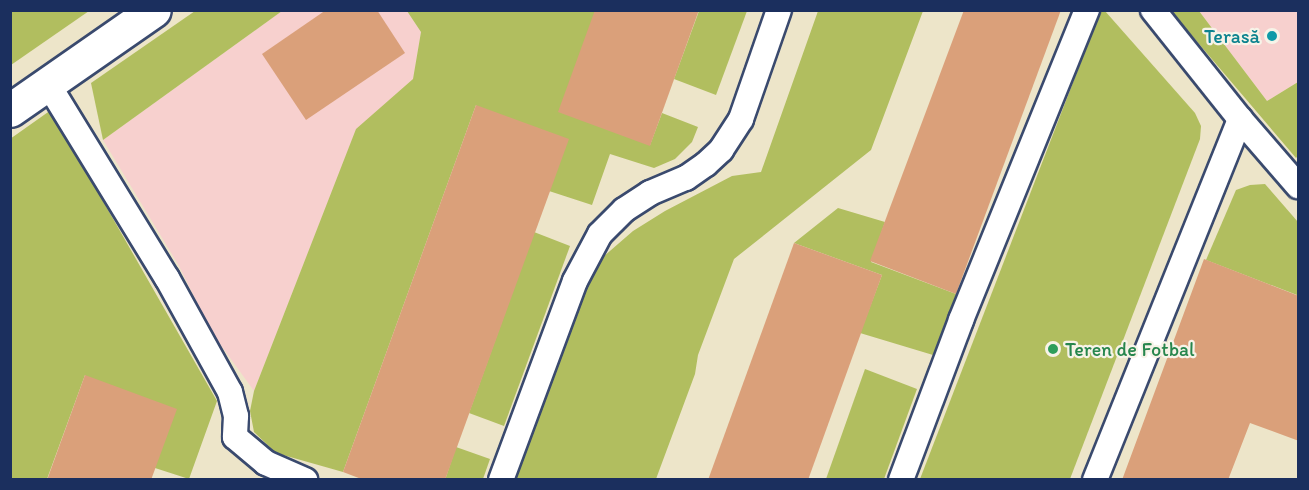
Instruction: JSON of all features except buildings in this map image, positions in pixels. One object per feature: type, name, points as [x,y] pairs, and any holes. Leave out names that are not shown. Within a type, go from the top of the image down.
[{"type":"street","points":[[10,110],[154,10]]},
{"type":"lane","points":[[501,480],[575,281],[600,234],[624,210],[650,193],[686,178],[721,150],[741,118],[779,10]]},
{"type":"lane","points":[[901,480],[961,320],[1087,10]]},
{"type":"lane","points":[[1153,10],[1240,119],[1298,182]]},
{"type":"lane","points":[[48,84],[167,278],[230,392],[236,416],[235,437],[266,463],[305,480]]},
{"type":"lane","points":[[1095,480],[1240,119]]},
{"type":"shaded area","points":[[282,11],[407,11],[421,32],[413,79],[356,130],[254,391],[212,333],[179,266],[103,140]]},
{"type":"shaded area","points":[[1199,11],[1298,11],[1298,82],[1267,101]]},
{"type":"green space","points":[[11,10],[89,10],[89,11],[11,65]]},
{"type":"green space","points":[[1101,10],[1105,11],[1195,113],[1201,126],[1200,139],[1070,479],[920,479]]},
{"type":"green space","points":[[195,11],[282,11],[103,140],[91,83]]},
{"type":"green space","points":[[407,11],[595,11],[650,145],[662,113],[698,127],[692,142],[675,159],[654,168],[610,154],[592,205],[549,191],[476,105],[343,472],[276,453],[254,432],[250,411],[254,391],[356,129],[413,79],[421,32]]},
{"type":"green space","points":[[699,11],[747,11],[716,95],[674,79]]},
{"type":"green space","points":[[818,11],[923,11],[871,150],[734,259],[698,355],[695,374],[656,479],[515,480],[586,286],[603,257],[633,231],[665,211],[732,176],[761,172]]},
{"type":"green space","points":[[1171,11],[1199,11],[1267,101],[1298,82],[1298,156],[1296,158]]},
{"type":"green space","points":[[51,110],[217,401],[189,479],[155,468],[85,375],[47,479],[11,479],[10,139]]},
{"type":"green space","points":[[1265,184],[1298,222],[1297,295],[1206,260],[1236,190],[1250,185]]},
{"type":"green space","points":[[838,208],[885,222],[871,262],[956,294],[933,355],[860,333],[882,275],[794,243]]},
{"type":"green space","points":[[534,232],[570,246],[504,426],[469,413]]},
{"type":"green space","points":[[865,369],[917,389],[884,479],[826,479]]},
{"type":"green space","points":[[456,447],[490,459],[483,479],[445,480]]},
{"type":"place","name":"Terasă","points":[[1272,36]]},
{"type":"place","name":"Teren de Fotbal","points":[[1053,349]]}]
